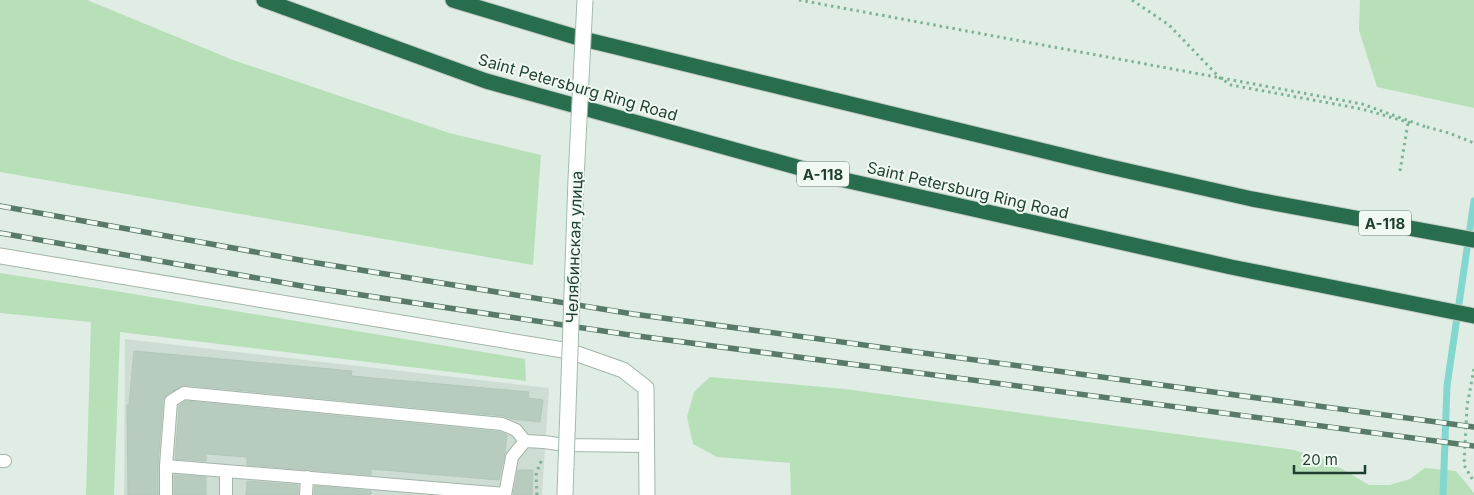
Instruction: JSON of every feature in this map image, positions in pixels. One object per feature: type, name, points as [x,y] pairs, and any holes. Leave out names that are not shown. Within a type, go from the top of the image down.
[{"type":"highway","name":"Saint Petersburg Ring Road","points":[[264,0],[486,80],[831,176],[1231,267],[1474,316]]},
{"type":"highway","name":"А-118","points":[[453,0],[508,18],[588,40],[1106,166],[1252,199],[1474,240]]},
{"type":"street","name":"Челябинская улица","points":[[565,495],[576,179],[585,0]]},
{"type":"street","points":[[0,256],[569,351],[623,370],[646,388],[647,495]]},
{"type":"lane","points":[[565,445],[569,351]]},
{"type":"lane","points":[[166,495],[166,466],[171,401],[184,393],[502,424],[516,430],[525,441],[565,445],[647,446]]},
{"type":"lane","points":[[166,466],[307,477],[382,489],[505,494],[512,456],[525,441]]},
{"type":"lane","points":[[226,471],[226,495]]},
{"type":"lane","points":[[306,495],[307,477]]},
{"type":"path","points":[[799,0],[1362,104],[1429,128]]},
{"type":"path","points":[[1132,0],[1168,24],[1220,78],[1231,84],[1362,108],[1449,133],[1474,143]]},
{"type":"path","points":[[1400,171],[1408,122]]},
{"type":"path","points":[[1474,369],[1467,406],[1464,464],[1474,482]]},
{"type":"shaded area","points":[[125,339],[549,388],[542,495],[124,495]]},
{"type":"green space","points":[[0,0],[87,0],[233,60],[449,133],[541,155],[533,265],[0,172]]},
{"type":"green space","points":[[1360,0],[1474,0],[1474,108],[1377,87],[1359,30]]},
{"type":"green space","points":[[0,273],[525,359],[526,381],[120,332],[114,495],[86,495],[91,322],[0,313]]},
{"type":"green space","points":[[710,377],[845,389],[1294,450],[1327,460],[1369,485],[1390,485],[1410,479],[1425,468],[1456,471],[1474,495],[791,495],[790,463],[717,457],[693,444],[687,417],[694,392]]},
{"type":"building","points":[[134,351],[352,371],[351,376],[529,392],[528,398],[543,400],[540,422],[512,419],[503,416],[184,385],[167,394],[163,400],[158,465],[158,495],[128,495],[127,405],[129,405]]},
{"type":"building","points":[[186,401],[500,432],[507,435],[505,453],[499,480],[371,469],[371,475],[247,465],[247,457],[206,454],[206,461],[175,459],[179,406]]},
{"type":"building","points":[[518,470],[533,470],[532,495],[513,495]]},
{"type":"building","points":[[174,475],[206,477],[206,495],[174,495]]},
{"type":"building","points":[[247,481],[298,485],[298,495],[246,495]]},
{"type":"building","points":[[315,486],[371,491],[371,495],[314,495]]},
{"type":"waterway","points":[[1443,495],[1447,386],[1474,201]]},
{"type":"railway","points":[[0,206],[311,262],[633,314],[1474,427]]},
{"type":"railway","points":[[0,233],[308,287],[630,335],[1474,446]]}]
